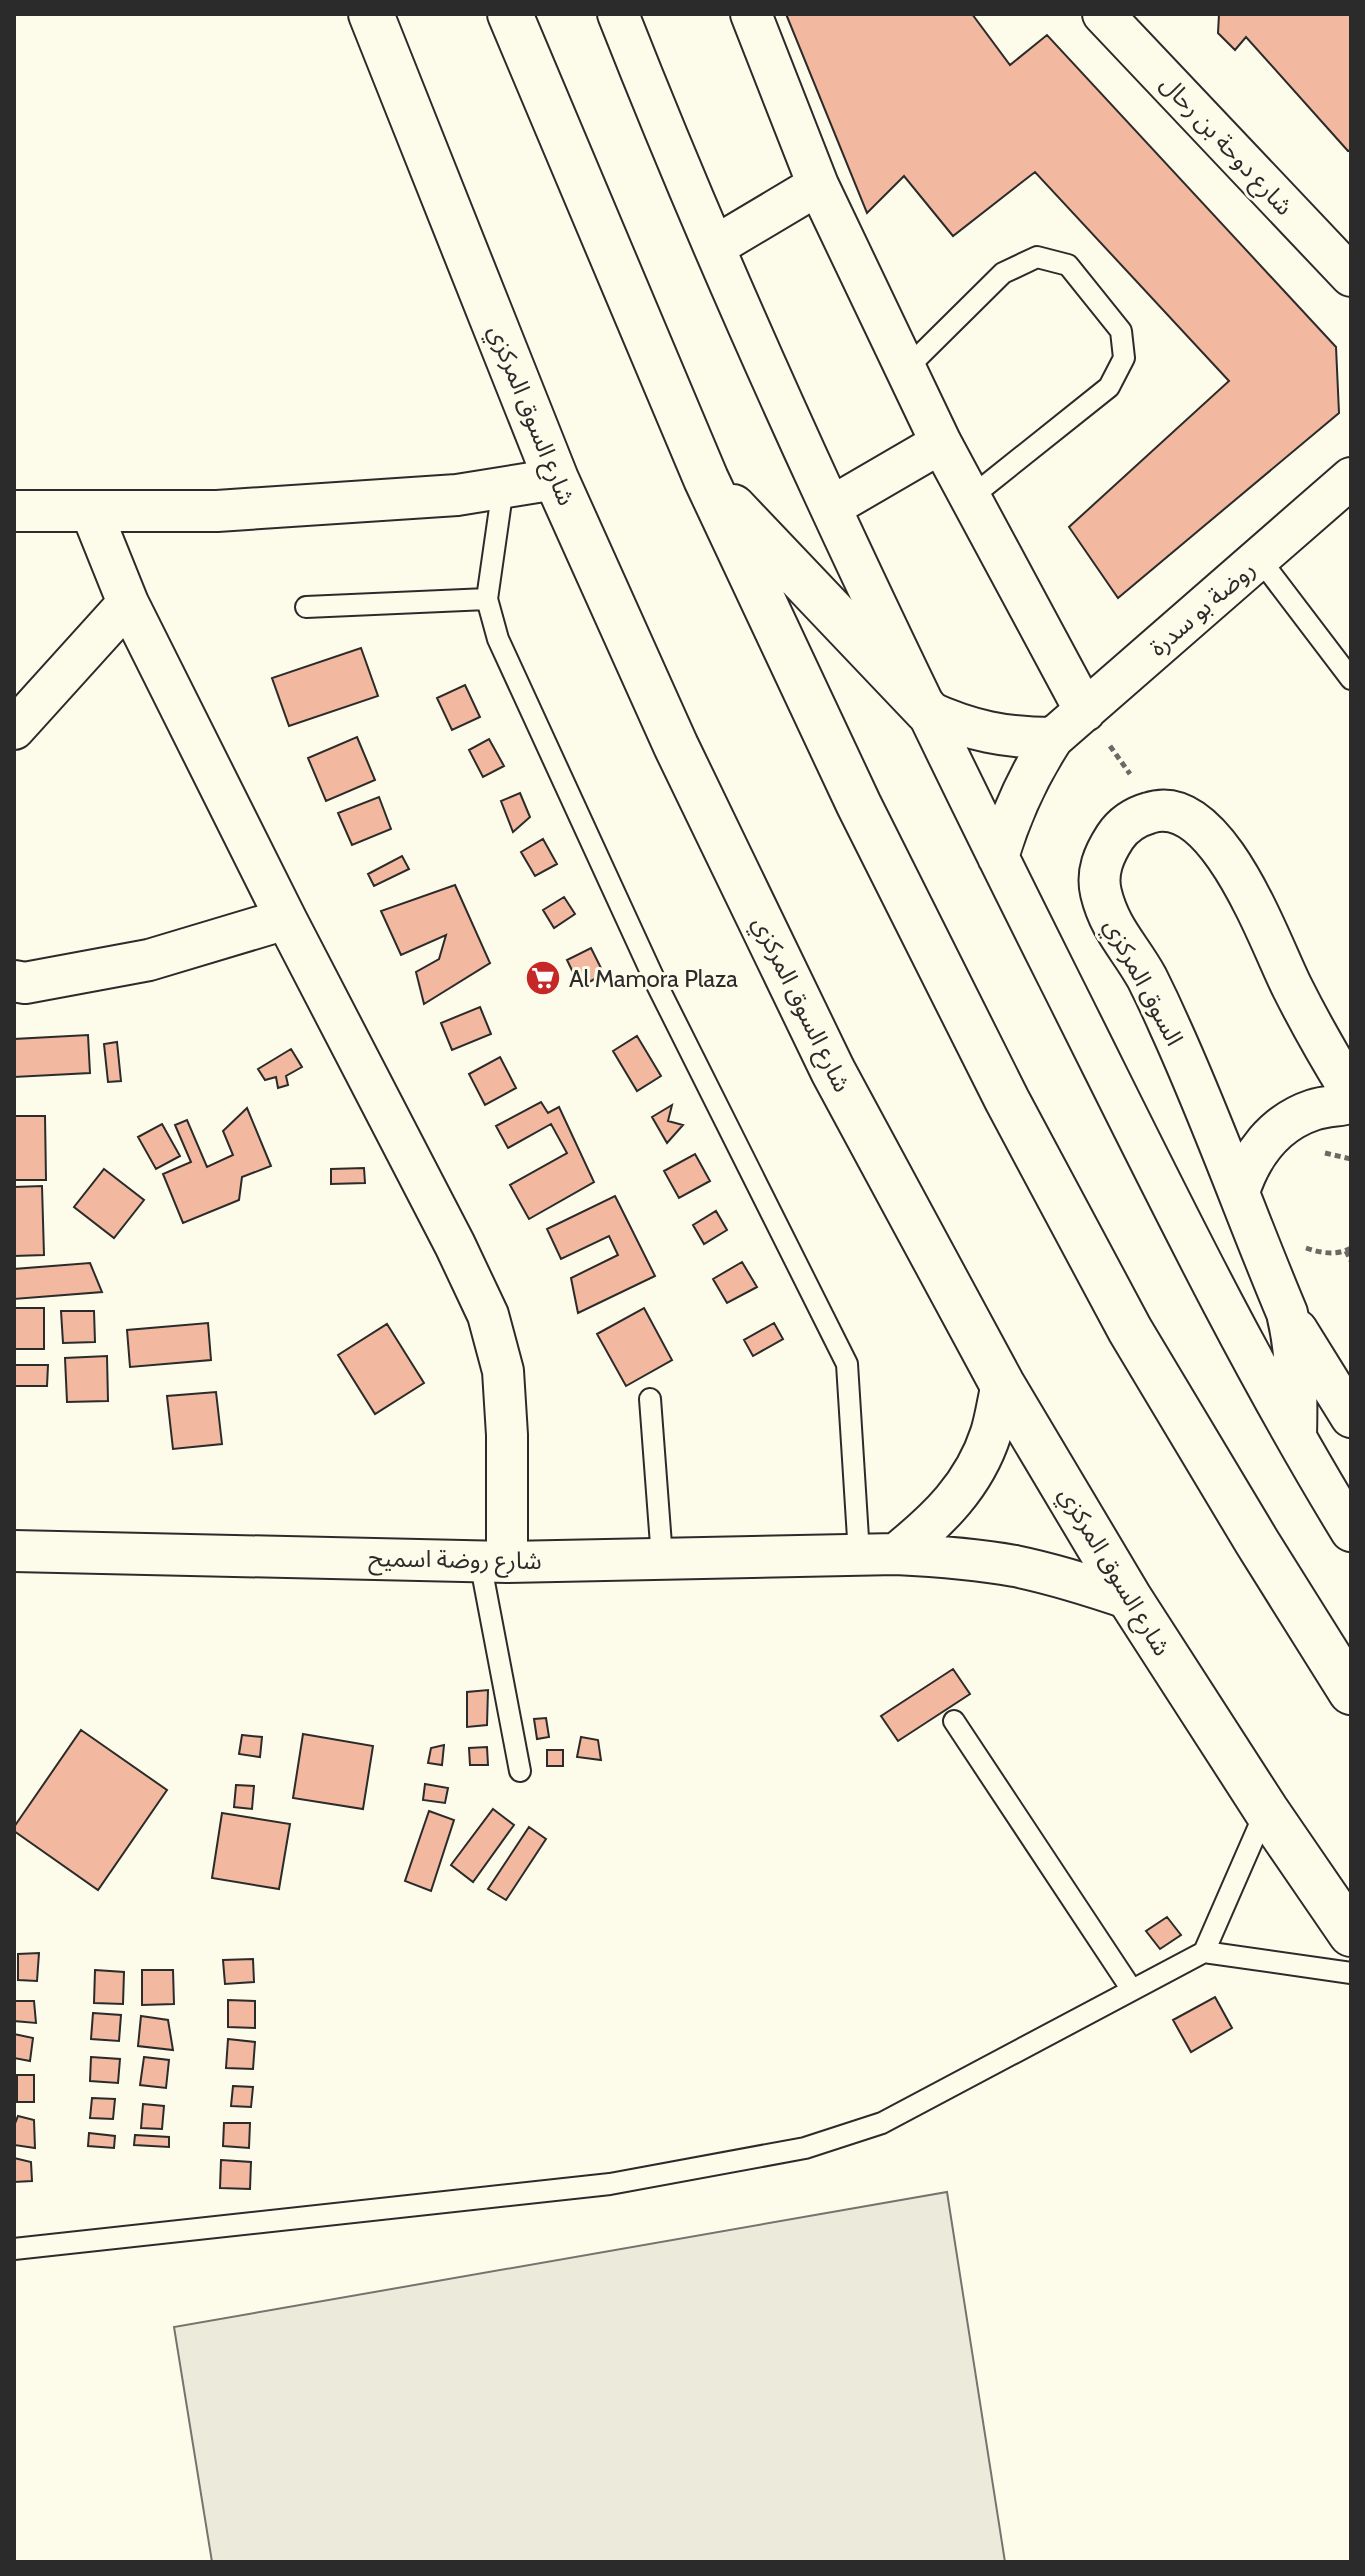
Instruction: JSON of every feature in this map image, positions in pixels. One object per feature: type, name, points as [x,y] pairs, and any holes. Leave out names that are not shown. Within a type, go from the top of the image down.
[{"type":"main road","name":"شارع السوق المركزي","points":[[371,14],[556,479],[676,746],[833,1071],[1002,1384],[1130,1599],[1266,1810],[1351,1934]]},
{"type":"main road","points":[[510,14],[706,479],[859,805],[1007,1100],[1130,1330],[1351,1692]]},
{"type":"main road","points":[[706,479],[927,711]]},
{"type":"street","points":[[618,14],[714,247],[927,711],[1200,1260],[1296,1441],[1351,1531]]},
{"type":"street","points":[[751,14],[818,185],[941,443],[1085,711]]},
{"type":"street","name":"شارع دوحة بن رحال","points":[[1103,14],[1351,276]]},
{"type":"street","points":[[714,247],[818,185]]},
{"type":"street","points":[[831,507],[941,443]]},
{"type":"street","name":"روضة بو سدرة","points":[[998,857],[1019,795],[1053,738],[1351,478]]},
{"type":"street","points":[[14,511],[233,511],[403,500],[556,479]]},
{"type":"street","points":[[91,511],[128,603],[488,1315],[503,1371],[507,1435],[494,1561]]},
{"type":"street","points":[[14,729],[128,603]]},
{"type":"street","points":[[927,711],[988,733],[1021,738],[1053,738]]},
{"type":"street","points":[[1157,810],[1180,812],[1201,825],[1220,847],[1241,881],[1298,998],[1351,1092]]},
{"type":"street","name":"السوق المركزي","points":[[1157,810],[1136,817],[1119,831],[1099,869],[1100,891],[1112,927],[1146,976],[1171,1028],[1287,1313],[1298,1385],[1296,1441]]},
{"type":"street","points":[[14,981],[25,983],[149,960],[286,919]]},
{"type":"street","points":[[1239,1192],[1248,1164],[1277,1129],[1313,1110],[1351,1103]]},
{"type":"street","points":[[1287,1313],[1351,1417]]},
{"type":"street","points":[[878,1554],[936,1521],[968,1481],[991,1434],[1002,1384]]},
{"type":"street","name":"شارع روضة اسميح","points":[[14,1551],[494,1561],[878,1554],[956,1558],[1015,1566],[1073,1580],[1130,1599]]},
{"type":"lane","points":[[906,369],[1003,273],[1037,257],[1068,265],[1121,331],[1124,358],[1109,387],[970,498]]},
{"type":"lane","points":[[503,487],[487,599],[498,639],[656,983],[847,1364],[878,1554]]},
{"type":"lane","points":[[1259,558],[1351,679]]},
{"type":"lane","points":[[306,607],[487,599]]},
{"type":"lane","points":[[650,1399],[662,1558]]},
{"type":"lane","points":[[494,1561],[520,1771]]},
{"type":"lane","points":[[954,1721],[1132,1990]]},
{"type":"lane","points":[[1204,1952],[1266,1810]]},
{"type":"lane","points":[[14,2249],[610,2184],[805,2148],[882,2123],[1204,1952],[1351,1973]]},
{"type":"path","points":[[1085,711],[1157,810]]},
{"type":"path","points":[[1322,1153],[1351,1159]]},
{"type":"path","points":[[1297,1241],[1304,1248],[1325,1254],[1348,1249],[1351,1261]]},
{"type":"shaded area","points":[[947,2192],[1005,2562],[212,2562],[174,2327]]},
{"type":"building","points":[[786,14],[972,14],[1010,65],[1047,35],[1336,347],[1339,413],[1118,598],[1069,527],[1229,381],[1035,172],[953,236],[904,176],[867,213]]},
{"type":"building","points":[[1219,14],[1351,14],[1351,150],[1348,151],[1246,37],[1235,50],[1218,33]]},
{"type":"building","points":[[361,648],[378,696],[289,726],[272,678]]},
{"type":"building","points":[[465,685],[480,717],[452,730],[437,698]]},
{"type":"building","points":[[357,737],[375,780],[326,801],[308,758]]},
{"type":"building","points":[[489,739],[504,766],[483,777],[469,750]]},
{"type":"building","points":[[520,793],[530,817],[513,832],[501,801]]},
{"type":"building","points":[[379,797],[391,829],[352,845],[338,813]]},
{"type":"building","points":[[543,839],[557,864],[535,876],[521,852]]},
{"type":"building","points":[[402,856],[409,869],[374,886],[368,874]]},
{"type":"building","points":[[455,885],[490,963],[424,1004],[416,972],[439,959],[446,935],[401,955],[381,911]]},
{"type":"building","points":[[564,897],[575,914],[554,928],[543,910]]},
{"type":"building","points":[[591,948],[604,974],[580,987],[567,960]]},
{"type":"building","points":[[480,1007],[491,1034],[452,1050],[441,1023]]},
{"type":"building","points":[[88,1035],[90,1073],[14,1077],[14,1039]]},
{"type":"building","points":[[637,1036],[661,1076],[637,1091],[613,1051]]},
{"type":"building","points":[[117,1042],[121,1081],[108,1082],[104,1044]]},
{"type":"building","points":[[291,1049],[302,1067],[286,1076],[288,1085],[278,1088],[276,1077],[265,1080],[258,1069]]},
{"type":"building","points":[[500,1057],[516,1088],[485,1105],[469,1074]]},
{"type":"building","points":[[541,1102],[548,1113],[559,1107],[594,1182],[529,1219],[510,1185],[567,1153],[551,1124],[508,1148],[496,1126]]},
{"type":"building","points":[[672,1105],[668,1121],[683,1125],[667,1143],[652,1117]]},
{"type":"building","points":[[247,1108],[271,1166],[242,1177],[239,1200],[183,1223],[163,1174],[191,1162],[175,1125],[187,1120],[207,1167],[233,1155],[223,1131]]},
{"type":"building","points":[[14,1116],[45,1116],[46,1180],[14,1180]]},
{"type":"building","points":[[162,1124],[180,1156],[156,1169],[138,1137]]},
{"type":"building","points":[[695,1154],[710,1181],[679,1198],[664,1171]]},
{"type":"building","points":[[364,1168],[365,1183],[331,1184],[331,1169]]},
{"type":"building","points":[[104,1169],[144,1200],[114,1238],[74,1207]]},
{"type":"building","points":[[42,1186],[44,1255],[14,1256],[14,1187]]},
{"type":"building","points":[[615,1196],[655,1276],[578,1313],[571,1278],[618,1255],[609,1236],[561,1259],[547,1229]]},
{"type":"building","points":[[716,1211],[727,1230],[704,1244],[693,1225]]},
{"type":"building","points":[[742,1262],[757,1287],[727,1303],[713,1279]]},
{"type":"building","points":[[90,1263],[102,1292],[14,1299],[14,1269]]},
{"type":"building","points":[[14,1308],[44,1308],[44,1349],[14,1349]]},
{"type":"building","points":[[644,1308],[672,1360],[626,1386],[597,1334]]},
{"type":"building","points":[[61,1311],[94,1311],[95,1342],[63,1343]]},
{"type":"building","points":[[208,1323],[211,1360],[130,1367],[127,1330]]},
{"type":"building","points":[[774,1323],[783,1339],[753,1356],[744,1340]]},
{"type":"building","points":[[387,1324],[424,1383],[375,1414],[338,1355]]},
{"type":"building","points":[[107,1356],[108,1401],[67,1402],[65,1358]]},
{"type":"building","points":[[14,1365],[48,1365],[47,1386],[14,1386]]},
{"type":"building","points":[[216,1392],[222,1444],[173,1449],[167,1396]]},
{"type":"building","points":[[953,1669],[970,1694],[898,1741],[881,1716]]},
{"type":"building","points":[[488,1690],[487,1725],[467,1727],[467,1692]]},
{"type":"building","points":[[546,1718],[549,1737],[537,1739],[534,1719]]},
{"type":"building","points":[[81,1730],[167,1790],[98,1890],[14,1831]]},
{"type":"building","points":[[303,1734],[373,1746],[363,1809],[293,1798]]},
{"type":"building","points":[[242,1735],[262,1737],[260,1757],[239,1754]]},
{"type":"building","points":[[581,1737],[598,1740],[601,1760],[577,1757]]},
{"type":"building","points":[[444,1745],[442,1765],[428,1763],[431,1748]]},
{"type":"building","points":[[487,1747],[488,1765],[470,1765],[469,1748]]},
{"type":"building","points":[[547,1750],[563,1750],[563,1766],[547,1766]]},
{"type":"building","points":[[425,1784],[448,1788],[445,1803],[423,1800]]},
{"type":"building","points":[[236,1785],[254,1786],[252,1809],[234,1807]]},
{"type":"building","points":[[493,1809],[514,1825],[473,1882],[451,1865]]},
{"type":"building","points":[[429,1811],[454,1820],[431,1891],[405,1881]]},
{"type":"building","points":[[222,1813],[290,1824],[279,1889],[212,1878]]},
{"type":"building","points":[[529,1827],[546,1839],[506,1900],[488,1889]]},
{"type":"building","points":[[1167,1917],[1181,1935],[1160,1949],[1146,1931]]},
{"type":"building","points":[[39,1953],[37,1981],[18,1980],[18,1954]]},
{"type":"building","points":[[253,1959],[254,1982],[225,1984],[223,1960]]},
{"type":"building","points":[[95,1970],[124,1972],[123,2004],[94,2003]]},
{"type":"building","points":[[142,1970],[173,1970],[174,2004],[142,2005]]},
{"type":"building","points":[[1215,1997],[1232,2028],[1191,2052],[1173,2020]]},
{"type":"building","points":[[228,2000],[255,2001],[255,2028],[228,2027]]},
{"type":"building","points":[[14,2001],[34,2001],[36,2023],[14,2021]]},
{"type":"building","points":[[93,2013],[121,2015],[119,2041],[91,2039]]},
{"type":"building","points":[[141,2016],[168,2020],[173,2050],[138,2046]]},
{"type":"building","points":[[14,2034],[33,2038],[30,2061],[14,2058]]},
{"type":"building","points":[[228,2039],[255,2042],[253,2069],[226,2068]]},
{"type":"building","points":[[91,2057],[120,2059],[118,2083],[90,2081]]},
{"type":"building","points":[[144,2057],[169,2060],[166,2088],[140,2085]]},
{"type":"building","points":[[17,2075],[34,2075],[34,2102],[17,2102]]},
{"type":"building","points":[[233,2086],[253,2087],[251,2107],[231,2106]]},
{"type":"building","points":[[92,2098],[115,2099],[113,2119],[90,2118]]},
{"type":"building","points":[[143,2104],[164,2106],[162,2129],[141,2128]]},
{"type":"building","points":[[18,2116],[34,2120],[35,2148],[14,2145],[14,2126]]},
{"type":"building","points":[[224,2123],[250,2123],[249,2148],[223,2146]]},
{"type":"building","points":[[89,2133],[115,2136],[114,2148],[88,2146]]},
{"type":"building","points":[[135,2135],[169,2137],[169,2147],[134,2145]]},
{"type":"building","points":[[14,2158],[31,2162],[32,2181],[14,2182]]},
{"type":"building","points":[[221,2160],[251,2162],[250,2189],[220,2188]]},
{"type":"place","name":"Al Mamora Plaza","points":[[543,978]]}]
